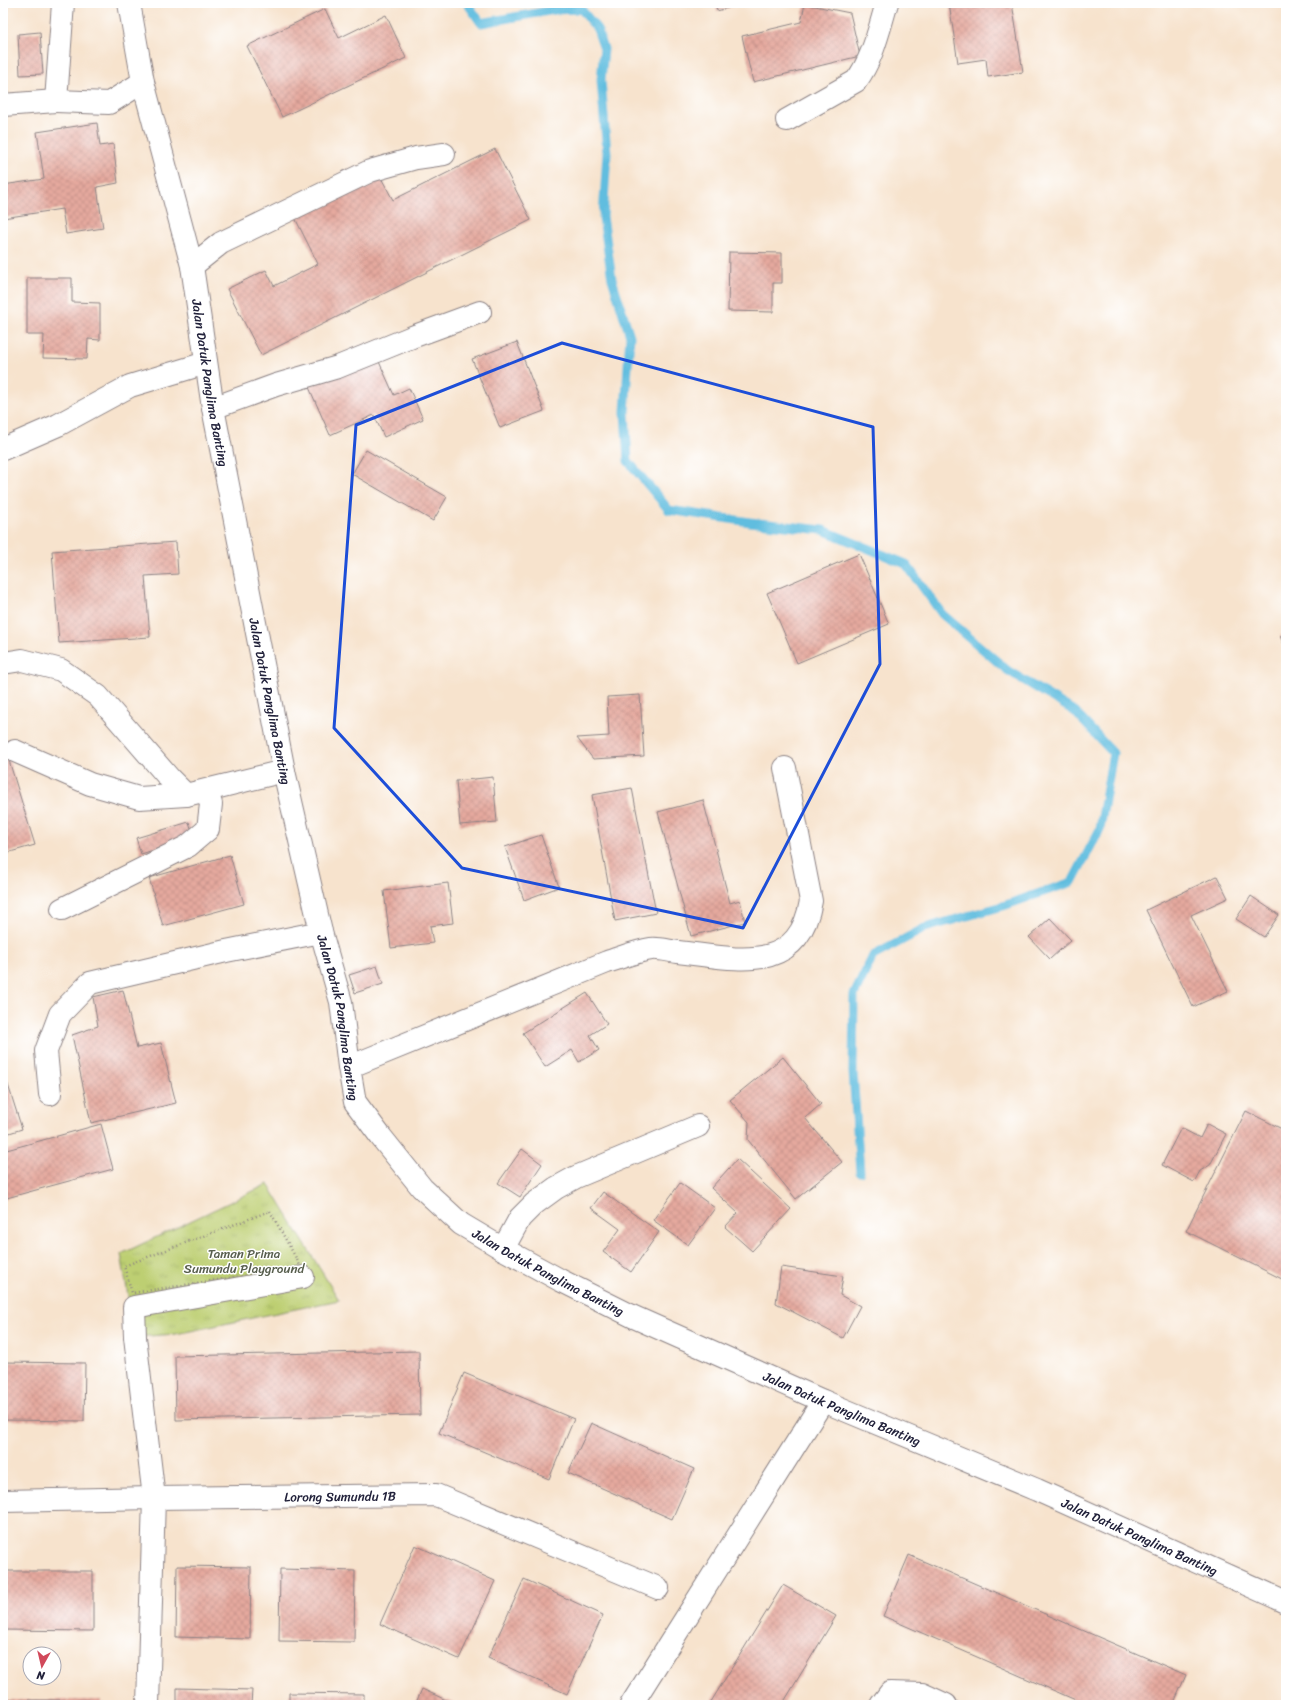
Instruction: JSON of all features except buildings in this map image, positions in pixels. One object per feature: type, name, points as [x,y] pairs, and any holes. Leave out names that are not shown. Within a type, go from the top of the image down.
[{"type":"street","points":[[56,101],[63,3]]},
{"type":"street","name":"Jalan Datuk Panglima Banting","points":[[129,3],[143,82],[192,266],[213,408],[284,771],[321,932],[341,1002],[349,1067],[356,1102],[381,1137],[422,1188],[461,1224],[503,1249],[634,1317],[823,1401],[1037,1490],[1286,1602]]},
{"type":"street","points":[[787,120],[856,81],[864,71],[868,61],[887,3]]},
{"type":"street","points":[[3,105],[56,101],[109,103],[143,82]]},
{"type":"street","points":[[192,266],[221,242],[370,171],[416,158],[444,154]]},
{"type":"street","points":[[213,408],[276,385],[338,367],[412,337],[480,312]]},
{"type":"street","points":[[3,449],[58,425],[130,386],[206,363]]},
{"type":"street","points":[[3,662],[22,660],[61,670],[98,696],[170,779],[196,793],[211,804],[208,829],[188,846],[62,909]]},
{"type":"street","points":[[15,751],[90,784],[139,798],[196,793],[284,771]]},
{"type":"street","points":[[349,1067],[607,962],[651,949],[737,958],[762,958],[786,949],[798,935],[808,918],[811,901],[785,768]]},
{"type":"street","points":[[50,1094],[46,1051],[60,1014],[90,983],[226,951],[321,932]]},
{"type":"street","points":[[503,1249],[520,1218],[534,1204],[556,1188],[698,1126]]},
{"type":"street","points":[[148,1705],[154,1498],[135,1337],[134,1306],[302,1272]]},
{"type":"street","points":[[631,1705],[823,1401]]},
{"type":"street","name":"Lorong Sumundu 1B","points":[[3,1501],[436,1495],[658,1588]]},
{"type":"street","points":[[881,1705],[890,1693],[922,1694],[946,1705]]},
{"type":"path","points":[[270,1211],[302,1272],[132,1293],[124,1266],[270,1211]]},
{"type":"highlighted area","points":[[562,343],[873,427],[880,664],[743,928],[462,868],[334,728],[356,425]]},
{"type":"green space","name":"Taman Prima Sumundu Playground","points":[[268,1184],[339,1300],[176,1334],[135,1337],[121,1254]]},
{"type":"waterway","points":[[467,3],[481,23],[554,10],[581,9],[597,29],[604,49],[601,80],[607,153],[603,217],[612,279],[630,336],[625,412],[628,461],[669,510],[750,522],[823,530],[906,564],[942,614],[1007,670],[1074,711],[1113,753],[1100,829],[1072,882],[1003,906],[925,928],[873,956],[854,995],[853,1072],[860,1172]]}]
